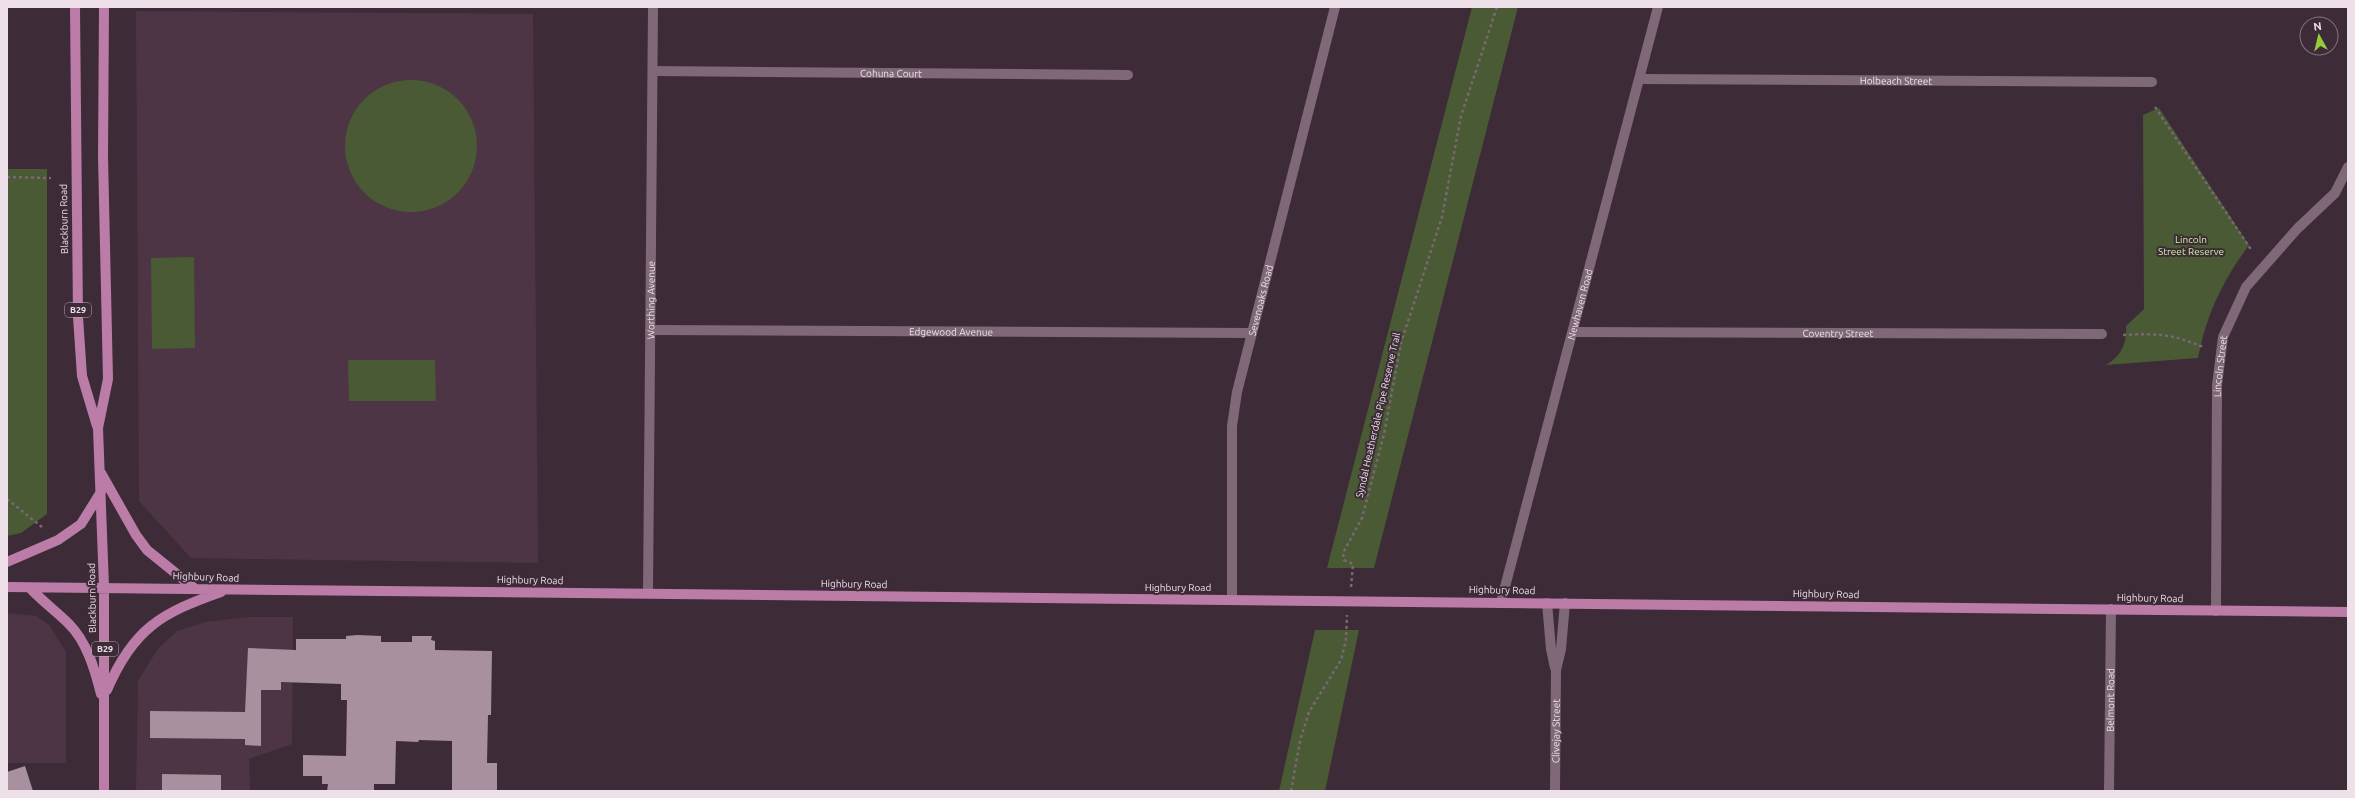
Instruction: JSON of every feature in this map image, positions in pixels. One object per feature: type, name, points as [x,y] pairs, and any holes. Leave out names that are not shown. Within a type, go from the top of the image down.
[{"type":"main road","name":"Blackburn Road","points":[[75,7],[78,317],[82,376],[98,428]]},
{"type":"main road","name":"Blackburn Road","points":[[104,7],[103,156],[108,378],[98,428],[104,587],[104,791]]},
{"type":"main road","points":[[99,470],[136,535],[147,550],[194,588]]},
{"type":"main road","points":[[7,562],[58,540],[81,524],[101,492]]},
{"type":"main road","name":"Highbury Road","points":[[7,587],[194,588],[225,591],[648,593],[2348,612]]},
{"type":"main road","points":[[30,588],[48,607],[70,625],[84,645],[97,678],[105,712]]},
{"type":"main road","points":[[105,694],[117,667],[148,626],[187,604],[225,591]]},
{"type":"street","name":"Worthing Avenue","points":[[648,593],[653,7]]},
{"type":"street","name":"Sevenoaks Road","points":[[1232,599],[1232,426],[1240,375],[1335,7]]},
{"type":"street","name":"Newhaven Road","points":[[1501,602],[1574,332],[1658,7]]},
{"type":"street","name":"Cohuna Court","points":[[653,71],[1128,75]]},
{"type":"street","name":"Holbeach Street","points":[[1640,80],[2152,82]]},
{"type":"street","name":"Lincoln Street","points":[[2216,610],[2217,385],[2223,337],[2246,287],[2297,228],[2335,193],[2348,167]]},
{"type":"street","name":"Edgewood Avenue","points":[[650,330],[1251,333]]},
{"type":"street","name":"Coventry Street","points":[[1574,332],[2102,334]]},
{"type":"street","name":"Clivejay Street","points":[[1547,603],[1551,649],[1556,670]]},
{"type":"street","name":"Clivejay Street","points":[[1555,791],[1556,670],[1561,649],[1565,603]]},
{"type":"street","name":"Belmont Road","points":[[2109,791],[2110,609]]},
{"type":"path","name":"Syndal Heatherdale Pipe Reserve Trail","points":[[1291,791],[1300,741],[1309,712],[1341,660],[1346,640],[1349,600],[1354,564],[1344,560],[1343,553],[1362,518],[1384,434],[1401,343],[1442,217],[1461,116],[1498,7]]},
{"type":"path","points":[[2155,107],[2252,251]]},
{"type":"path","points":[[7,177],[51,178]]},
{"type":"path","points":[[2123,335],[2159,333],[2179,337],[2203,347]]},
{"type":"path","points":[[7,500],[42,527]]},
{"type":"shaded area","points":[[136,11],[533,14],[538,563],[191,558],[139,501]]},
{"type":"shaded area","points":[[7,613],[36,616],[49,625],[66,652],[66,763],[7,763]]},
{"type":"shaded area","points":[[248,617],[293,617],[292,744],[249,759],[250,791],[136,791],[138,681],[157,650],[177,631],[206,622]]},
{"type":"green space","points":[[1472,7],[1518,7],[1374,568],[1327,568]]},
{"type":"green space","points":[[418,80],[430,82],[442,87],[458,99],[470,115],[475,127],[477,146],[475,165],[470,177],[458,193],[442,205],[430,210],[404,212],[392,210],[380,205],[364,193],[352,177],[347,165],[345,139],[347,127],[352,115],[364,99],[380,87],[392,82]]},
{"type":"green space","name":"Lincoln Street Reserve","points":[[2159,108],[2249,245],[2231,271],[2217,298],[2201,342],[2198,358],[2106,365],[2116,358],[2122,349],[2126,326],[2144,309],[2143,115]]},
{"type":"green space","points":[[7,169],[47,169],[47,514],[21,533],[7,536]]},
{"type":"green space","points":[[194,257],[195,348],[152,349],[151,258]]},
{"type":"green space","points":[[348,360],[435,360],[436,401],[349,401]]},
{"type":"green space","points":[[1315,630],[1359,630],[1325,791],[1279,791]]},
{"type":"building","points":[[346,636],[381,636],[381,642],[412,642],[412,636],[432,636],[431,640],[435,641],[435,650],[492,651],[491,715],[488,715],[487,763],[497,763],[497,791],[452,791],[452,741],[396,741],[395,784],[374,784],[374,791],[327,791],[328,784],[322,784],[322,776],[303,776],[303,755],[346,756],[347,700],[341,700],[341,684],[281,682],[281,690],[261,690],[261,746],[245,745],[245,739],[150,738],[150,711],[245,712],[248,648],[296,650],[296,639],[346,639]]},
{"type":"building","points":[[25,766],[33,791],[7,791],[7,772]]},
{"type":"building","points":[[162,774],[221,775],[221,791],[162,791]]}]
